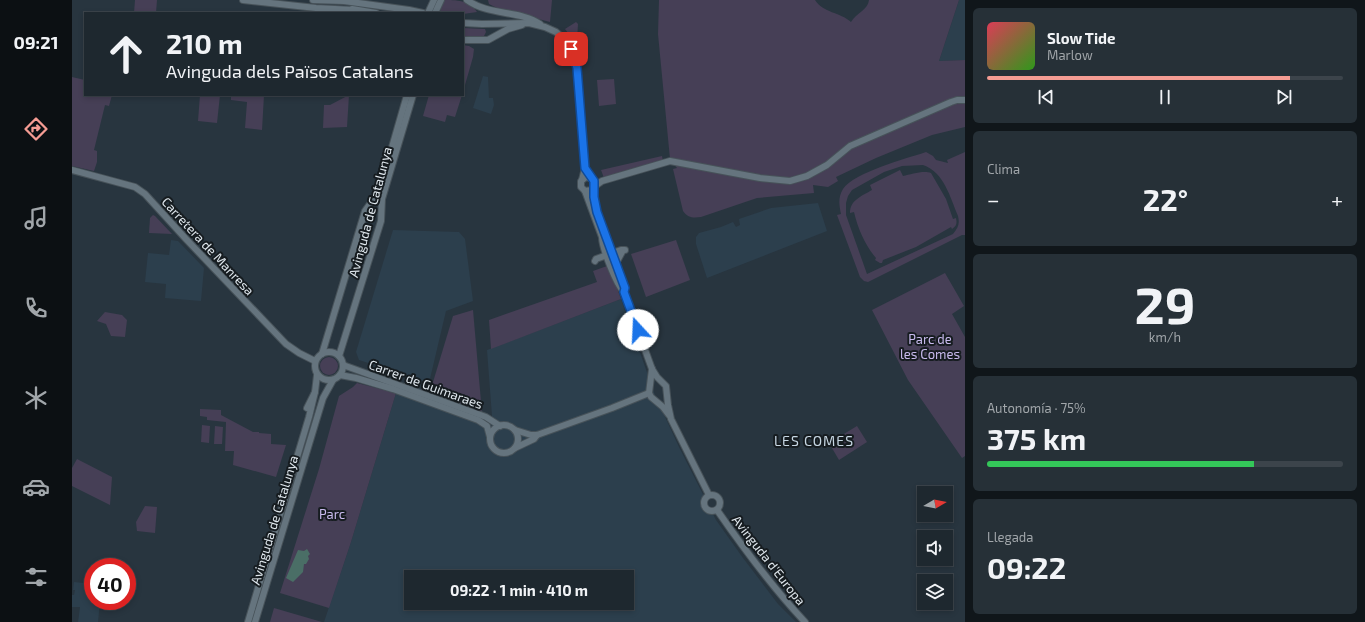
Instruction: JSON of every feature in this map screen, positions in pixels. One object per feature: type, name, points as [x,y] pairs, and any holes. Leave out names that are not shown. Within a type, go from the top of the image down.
[{"type":"street","points":[[244,0],[369,12]]},
{"type":"street","points":[[313,0],[354,10]]},
{"type":"street","points":[[313,0],[344,1],[419,12]]},
{"type":"street","points":[[428,12],[434,0]]},
{"type":"street","points":[[435,12],[441,0]]},
{"type":"street","points":[[467,0],[472,4],[533,19],[543,27]]},
{"type":"street","points":[[316,8],[332,12]]},
{"type":"street","points":[[464,23],[529,23],[556,32],[567,42],[575,59],[580,88],[585,168],[580,186],[585,191],[618,279],[622,279]]},
{"type":"street","points":[[464,40],[488,40],[508,29],[529,23]]},
{"type":"street","name":"Avinguda de Catalunya","points":[[322,354],[365,212],[375,197],[382,182],[407,96]]},
{"type":"street","name":"Avinguda de Catalunya","points":[[339,356],[382,221],[382,199],[413,96]]},
{"type":"street","points":[[593,183],[670,162],[760,178],[790,181],[807,176],[827,165],[850,146],[951,102],[965,100]]},
{"type":"street","points":[[585,168],[593,183],[596,205],[606,245],[599,259]]},
{"type":"street","name":"Carretera de Manresa","points":[[72,170],[135,187],[145,194],[286,344],[315,361]]},
{"type":"street","points":[[582,180],[586,177],[593,183]]},
{"type":"street","points":[[585,191],[589,192],[593,183]]},
{"type":"street","points":[[602,237],[610,255],[620,288],[624,292],[652,369],[661,382],[666,386],[671,419]]},
{"type":"street","points":[[606,245],[622,251]]},
{"type":"street","points":[[599,259],[622,251]]},
{"type":"street","points":[[613,264],[622,251]]},
{"type":"street","points":[[599,259],[613,264],[622,279],[625,288],[624,292]]},
{"type":"street","points":[[307,408],[315,392],[317,375],[315,361],[322,354],[330,352],[339,356],[343,365],[340,375],[333,380],[325,380],[317,375]]},
{"type":"street","name":"Carrer de Guimaraes","points":[[343,365],[486,417],[500,426]]},
{"type":"street","points":[[652,369],[649,393],[671,419],[709,495]]},
{"type":"street","name":"Carrer de Guimaraes","points":[[340,375],[393,389],[478,420],[487,426],[490,437]]},
{"type":"street","name":"Avinguda de Catalunya","points":[[255,622],[322,398],[333,380]]},
{"type":"street","points":[[650,385],[655,381],[661,382]]},
{"type":"street","name":"Avinguda de Catalunya","points":[[248,622],[309,417],[315,392]]},
{"type":"street","points":[[537,435],[534,439],[508,453],[498,452],[491,445],[490,437],[495,429],[500,426],[510,426],[515,430],[531,435],[537,435],[649,393]]},
{"type":"street","points":[[656,400],[662,399],[667,393]]},
{"type":"street","points":[[515,430],[518,438],[515,448]]},
{"type":"street","points":[[709,495],[715,495],[720,499],[720,505],[717,510],[710,511],[704,506],[704,500],[709,495]]},
{"type":"street","name":"Avinguda d'Europa","points":[[717,510],[764,576],[805,622]]},
{"type":"shaded area","points":[[959,0],[965,0],[965,60],[939,61]]},
{"type":"shaded area","points":[[483,76],[488,77],[489,98],[493,98],[494,105],[491,114],[473,108]]},
{"type":"shaded area","points":[[818,203],[827,231],[707,278],[696,244],[696,237],[699,233],[733,222],[736,227],[740,225],[739,219],[771,208]]},
{"type":"shaded area","points":[[393,230],[459,232],[465,239],[473,301],[446,311],[429,383],[359,360],[356,352]]},
{"type":"shaded area","points":[[171,240],[178,241],[204,268],[201,301],[165,298],[166,284],[145,282],[148,253],[169,255]]},
{"type":"shaded area","points":[[621,299],[655,395],[679,447],[716,520],[778,604],[796,622],[324,622],[351,542],[396,393],[480,423],[490,424],[492,416],[487,350]]},
{"type":"shaded area","points":[[307,549],[310,554],[308,556],[309,559],[306,564],[304,564],[303,572],[293,582],[286,578],[298,550],[304,551]]},
{"type":"shaded area","points":[[74,582],[84,583],[84,610],[99,610],[98,622],[78,622],[80,607],[72,607],[72,595],[74,595],[75,590],[73,590]]},
{"type":"green space","points":[[135,0],[157,0],[156,12],[134,12]]},
{"type":"green space","points":[[443,0],[467,3],[477,12],[464,14],[464,12],[440,12]]},
{"type":"green space","points":[[488,0],[552,0],[550,22],[497,8],[489,4]]},
{"type":"green space","points":[[659,0],[815,0],[822,8],[842,16],[851,22],[864,9],[869,0],[959,0],[939,61],[965,60],[965,127],[932,135],[876,158],[836,177],[838,181],[828,187],[813,185],[814,193],[757,198],[701,217],[689,216],[683,211],[673,169],[677,168],[670,159],[658,34]]},
{"type":"green space","points":[[576,22],[578,24],[577,41],[575,42],[565,29]]},
{"type":"green space","points":[[464,28],[485,29],[486,32],[483,38],[464,38]]},
{"type":"green space","points":[[464,45],[474,49],[464,88]]},
{"type":"green space","points":[[72,77],[84,80],[84,96],[112,96],[109,106],[105,105],[94,150],[97,151],[97,162],[94,171],[72,166]]},
{"type":"green space","points":[[614,79],[616,104],[599,106],[597,80]]},
{"type":"green space","points":[[200,96],[220,96],[217,123],[198,121]]},
{"type":"green space","points":[[231,96],[264,96],[262,130],[245,128],[247,102],[231,100]]},
{"type":"green space","points":[[349,96],[347,127],[323,128],[324,105],[330,105]]},
{"type":"green space","points":[[429,96],[462,96],[455,117],[447,115],[445,122],[423,116]]},
{"type":"green space","points":[[926,152],[933,156],[936,160],[948,163],[947,160],[965,152],[965,235],[962,235],[868,282],[864,281],[860,277],[837,215],[841,214],[839,201],[841,192],[849,183],[858,177],[881,167]],"holes":[[[923,165],[930,168],[941,179],[949,193],[959,219],[959,224],[956,230],[953,234],[867,274],[846,215],[846,203],[848,196],[852,190],[884,172],[902,166]]]},
{"type":"green space","points":[[662,156],[663,161],[604,178],[601,170]]},
{"type":"green space","points":[[900,170],[903,176],[921,172],[931,173],[946,199],[953,219],[956,218],[956,224],[952,229],[951,227],[916,247],[883,260],[882,263],[880,263],[875,260],[876,258],[865,242],[854,212],[850,213],[854,202],[872,190],[870,185]]},
{"type":"green space","points":[[153,215],[172,234],[149,233],[150,218]]},
{"type":"green space","points":[[676,240],[690,280],[646,297],[631,254]]},
{"type":"green space","points":[[607,266],[610,269],[621,299],[491,349],[489,320],[597,282],[593,271]]},
{"type":"green space","name":"Parc de les Comes","points":[[945,273],[964,306],[952,314],[965,337],[965,456],[962,458],[908,380],[872,310]]},
{"type":"green space","points":[[473,310],[482,413],[430,392],[453,316]]},
{"type":"green space","points":[[105,312],[122,315],[127,320],[125,337],[111,336],[106,324],[97,321]]},
{"type":"green space","points":[[329,357],[333,358],[337,362],[337,370],[333,374],[329,375],[325,374],[321,370],[320,366],[321,362],[325,358]]},
{"type":"green space","name":"Parc","points":[[357,383],[396,393],[351,542],[329,608],[280,593],[319,469],[339,396]]},
{"type":"green space","points":[[200,409],[221,410],[221,415],[253,432],[271,434],[271,444],[286,445],[276,477],[233,465],[234,451],[225,451],[226,422],[207,420],[207,417],[200,416]]},
{"type":"green space","points":[[202,425],[210,426],[209,443],[201,442]]},
{"type":"green space","points":[[215,426],[223,427],[222,444],[214,444]]},
{"type":"green space","points":[[857,426],[867,442],[839,460],[829,443]]},
{"type":"green space","points":[[77,459],[112,477],[110,505],[72,486],[72,468]]},
{"type":"green space","points":[[145,506],[157,507],[155,533],[137,531],[136,522]]},
{"type":"green space","points":[[274,608],[322,622],[270,622]]},
{"type":"district","name":"LES COMES","points":[[814,440]]},
{"type":"route","points":[[571,49],[575,59],[580,88],[585,168],[594,181],[594,197],[597,212],[625,288],[624,292],[638,330]]}]
